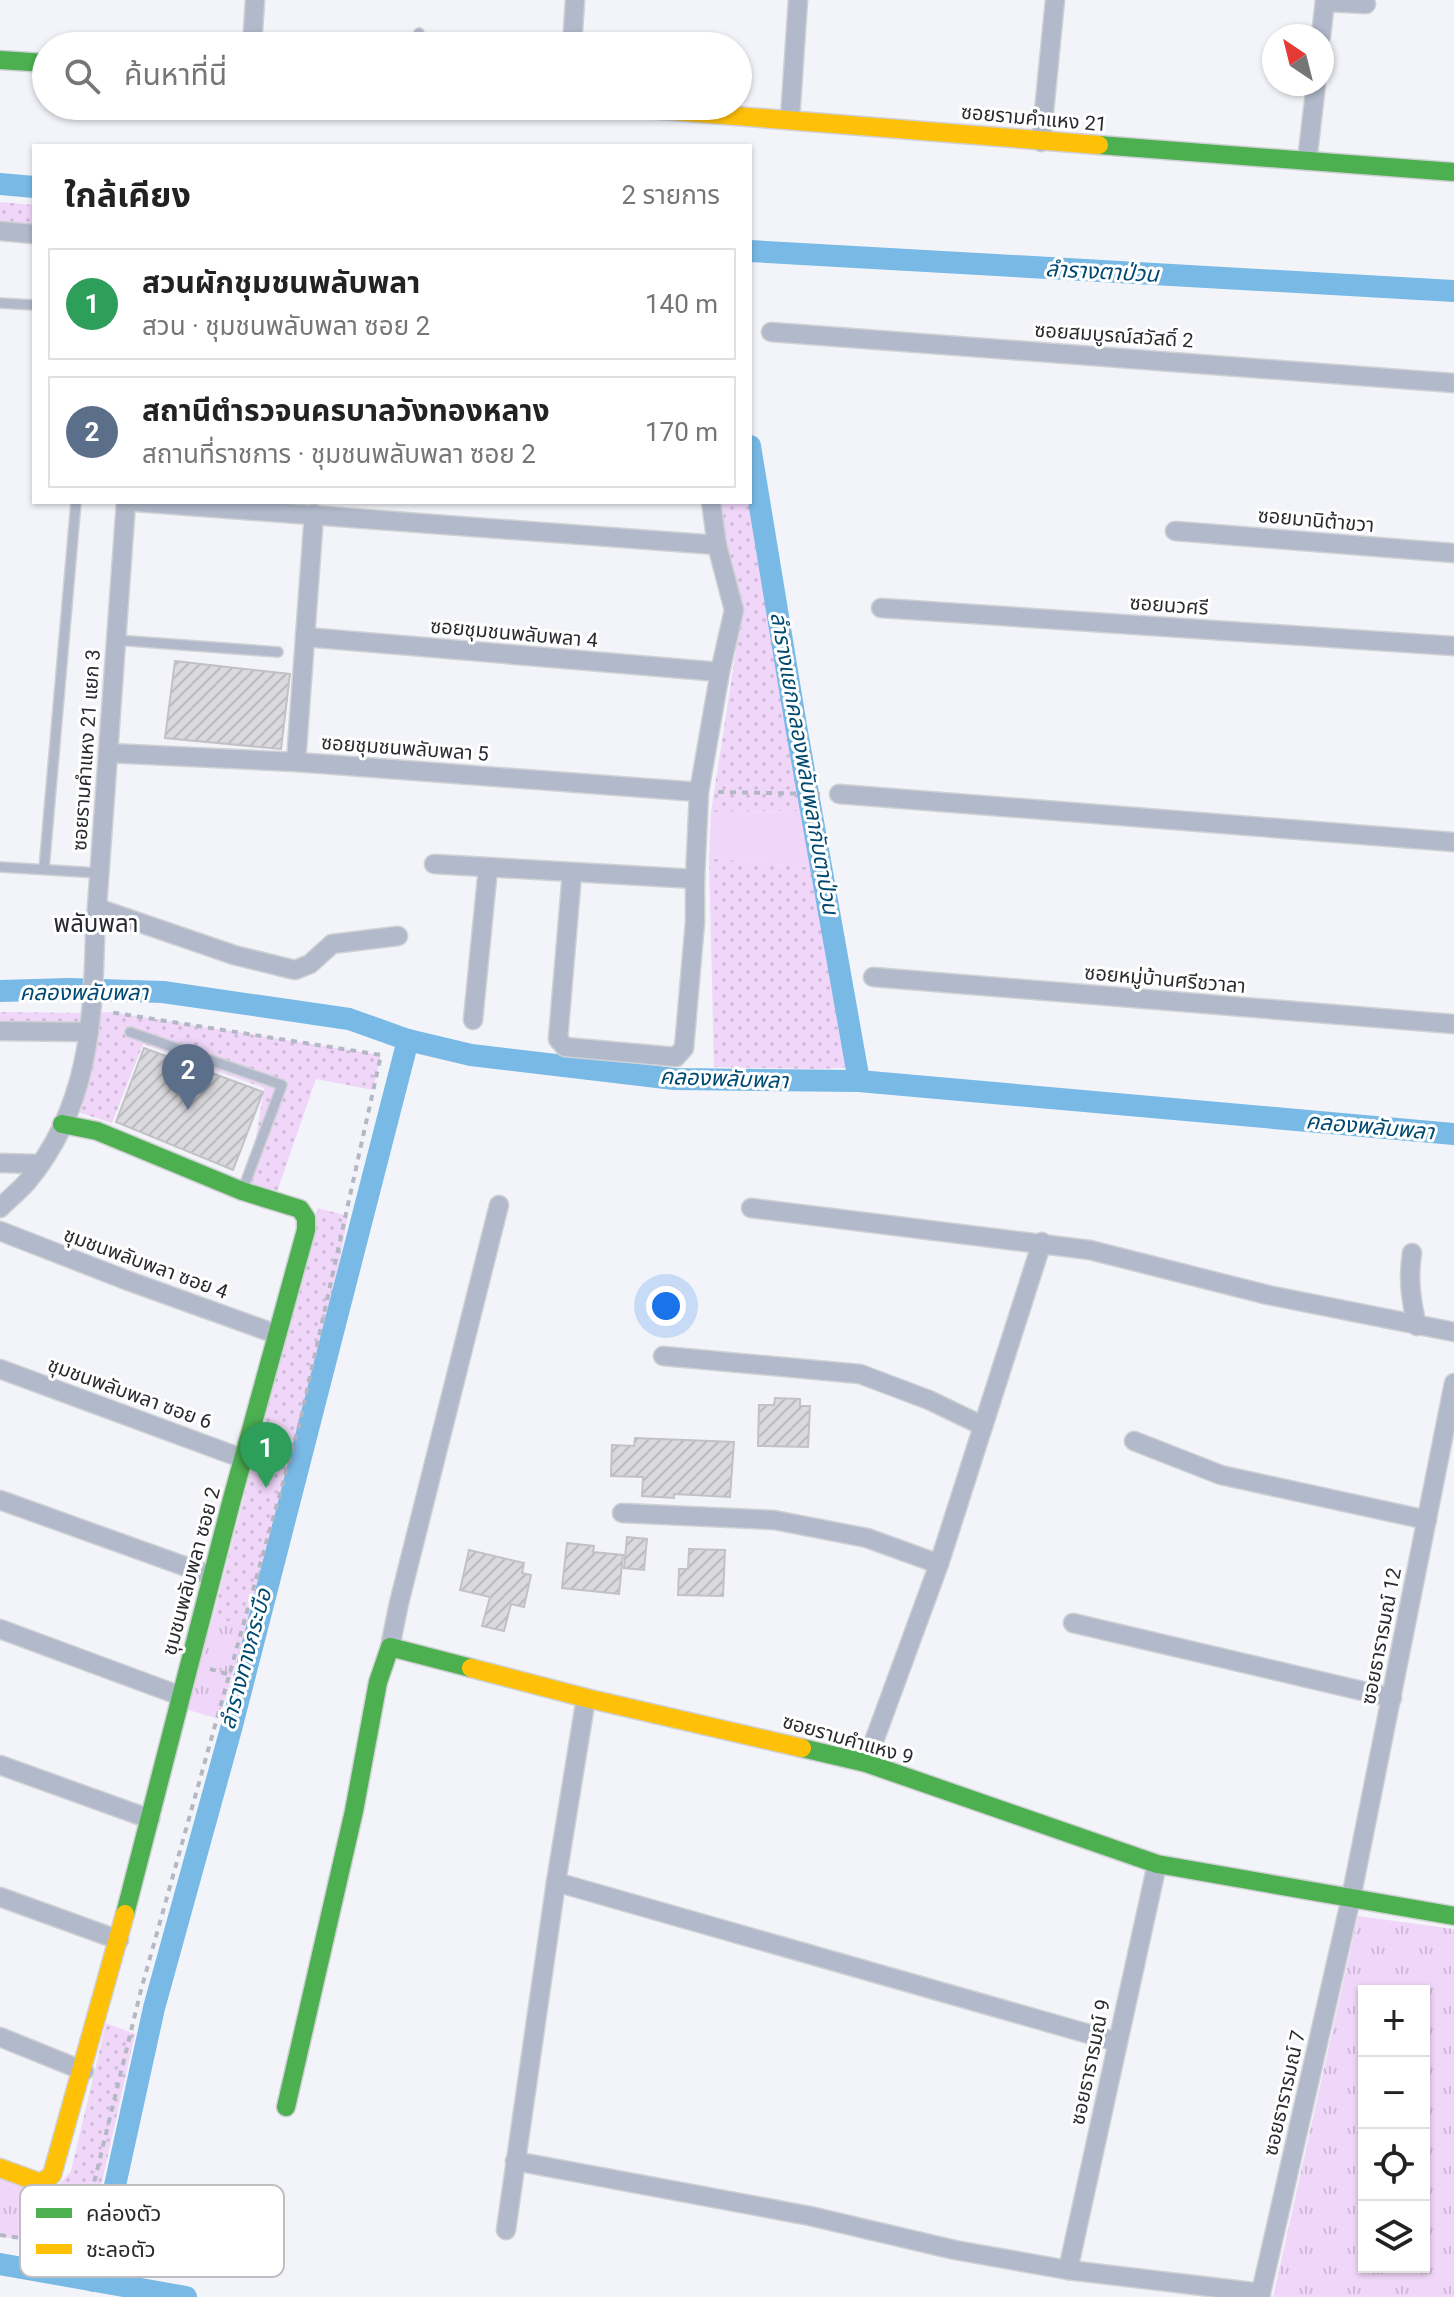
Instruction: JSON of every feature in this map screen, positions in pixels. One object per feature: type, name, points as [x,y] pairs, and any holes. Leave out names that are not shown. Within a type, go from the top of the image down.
[{"type":"street","points":[[253,32],[255,0]]},
{"type":"street","points":[[573,32],[575,0]]},
{"type":"street","points":[[790,119],[798,0]]},
{"type":"street","points":[[1041,142],[1055,0]]},
{"type":"street","points":[[1322,24],[1325,1],[1366,4]]},
{"type":"street","points":[[0,60],[32,62]]},
{"type":"street","points":[[1307,161],[1315,96]]},
{"type":"street","name":"ซอยรามคำแหง 21","points":[[752,116],[1041,142],[1454,172]]},
{"type":"street","points":[[0,231],[32,234]]},
{"type":"street","name":"ซอยสมบูรณ์สวัสดิ์ 2","points":[[771,332],[1454,383]]},
{"type":"street","name":"ซอยรามคำแหง 21 แยก 3","points":[[0,1208],[26,1183],[40,1164],[84,1074],[94,1001],[99,873],[126,504]]},
{"type":"street","points":[[166,504],[717,545]]},
{"type":"street","points":[[572,873],[558,1039],[565,1047],[676,1057],[684,1048],[695,922],[699,792],[734,610],[717,545],[711,504]]},
{"type":"street","points":[[296,762],[314,514]]},
{"type":"street","name":"ซอยมานิต้าขวา","points":[[1175,531],[1454,553]]},
{"type":"street","name":"ซอยนวศรี","points":[[881,608],[1454,646]]},
{"type":"street","name":"ซอยชุมชนพลับพลา 4","points":[[305,637],[720,672]]},
{"type":"street","name":"ซอยชุมชนพลับพลา 5","points":[[108,753],[296,762],[699,792]]},
{"type":"street","points":[[839,794],[1454,842]]},
{"type":"street","points":[[434,864],[695,879]]},
{"type":"street","points":[[473,1020],[488,868]]},
{"type":"street","points":[[97,908],[234,955],[295,970],[310,964],[332,944],[398,936]]},
{"type":"street","name":"ซอยหมู่บ้านศรีชวาลา","points":[[873,977],[1454,1024]]},
{"type":"street","points":[[0,1031],[89,1032]]},
{"type":"street","name":"ชุมชนพลับพลา ซอย 2","points":[[0,2168],[41,2183],[52,2175],[84,2071],[212,1576],[306,1230],[306,1218],[300,1209],[242,1191],[97,1131],[62,1124]]},
{"type":"street","points":[[0,1163],[40,1164]]},
{"type":"street","points":[[286,2107],[354,1811],[378,1682],[390,1647],[499,1205]]},
{"type":"street","points":[[751,1208],[1090,1250],[1239,1289],[1454,1332]]},
{"type":"street","name":"ชุมชนพลับพลา ซอย 4","points":[[0,1231],[276,1334]]},
{"type":"street","points":[[866,1763],[939,1564],[1042,1242]]},
{"type":"street","points":[[1412,1253],[1408,1276],[1417,1326]]},
{"type":"street","points":[[663,1356],[860,1374],[929,1400],[983,1426]]},
{"type":"street","name":"ชุมชนพลับพลา ซอย 6","points":[[0,1369],[244,1459]]},
{"type":"street","name":"ซอยธารารมณ์ 12","points":[[1351,1898],[1454,1383]]},
{"type":"street","points":[[1134,1441],[1221,1475],[1427,1520]]},
{"type":"street","points":[[0,1500],[212,1576]]},
{"type":"street","points":[[622,1513],[774,1520],[867,1538],[939,1564]]},
{"type":"street","points":[[1073,1623],[1392,1698]]},
{"type":"street","points":[[0,1629],[181,1696]]},
{"type":"street","name":"ซอยรามคำแหง 9","points":[[390,1647],[586,1698],[866,1763],[1157,1864],[1454,1916]]},
{"type":"street","points":[[506,2230],[586,1698]]},
{"type":"street","points":[[0,1765],[150,1819]]},
{"type":"street","name":"ซอยธารารมณ์ 9","points":[[1068,2270],[1157,1864]]},
{"type":"street","points":[[556,1882],[1117,2042]]},
{"type":"street","points":[[0,1897],[119,1940]]},
{"type":"street","name":"ซอยธารารมณ์ 7","points":[[1261,2295],[1351,1898]]},
{"type":"street","points":[[0,2037],[84,2071]]},
{"type":"street","points":[[515,2161],[810,2216],[955,2250],[1068,2270],[1261,2295]]},
{"type":"lane","points":[[0,303],[32,305]]},
{"type":"lane","points":[[44,869],[76,504]]},
{"type":"lane","points":[[116,640],[278,652]]},
{"type":"lane","points":[[0,867],[99,873]]},
{"type":"lane","points":[[130,1032],[282,1085],[242,1191]]},
{"type":"path","points":[[699,792],[839,794]]},
{"type":"green space","points":[[0,202],[32,205],[32,226],[0,222]]},
{"type":"green space","points":[[721,504],[750,504],[804,811],[711,812],[736,650]]},
{"type":"green space","points":[[804,811],[816,868],[709,858],[711,812]]},
{"type":"green space","points":[[709,858],[816,868],[850,1067],[714,1067]]},
{"type":"green space","points":[[0,1012],[83,1013],[83,1028],[0,1028]]},
{"type":"green space","points":[[111,1012],[381,1055],[373,1090],[316,1079],[277,1192],[248,1186],[264,1088],[143,1044],[112,1123],[78,1112],[97,1013]]},
{"type":"green space","points":[[318,1208],[348,1216],[321,1359],[247,1627],[213,1617]]},
{"type":"green space","points":[[213,1617],[247,1627],[219,1719],[185,1709]]},
{"type":"green space","points":[[1358,1916],[1454,1929],[1454,2297],[1273,2297]]},
{"type":"green space","points":[[106,2023],[135,2034],[101,2185],[59,2185],[71,2171]]},
{"type":"green space","points":[[0,2176],[25,2185],[20,2185],[20,2239],[0,2237]]},
{"type":"building","points":[[175,661],[290,674],[281,749],[165,738]]},
{"type":"building","points":[[144,1048],[263,1092],[233,1170],[116,1122]]},
{"type":"building","points":[[775,1398],[800,1399],[800,1406],[810,1406],[808,1447],[758,1446],[759,1405],[774,1405]]},
{"type":"building","points":[[635,1438],[734,1442],[730,1497],[642,1496],[643,1477],[611,1476],[612,1445],[634,1446]]},
{"type":"building","points":[[627,1537],[647,1539],[644,1570],[624,1568]]},
{"type":"building","points":[[567,1543],[594,1546],[593,1552],[623,1555],[619,1594],[562,1588]]},
{"type":"building","points":[[689,1549],[725,1550],[723,1596],[678,1595],[679,1569],[688,1569]]},
{"type":"building","points":[[469,1550],[524,1563],[522,1573],[531,1575],[524,1607],[511,1604],[504,1631],[482,1626],[490,1597],[460,1590]]},
{"type":"waterway","name":"ลำรางตาป่วน","points":[[0,184],[32,187]]},
{"type":"waterway","name":"ลำรางตาป่วน","points":[[752,251],[1454,291]]},
{"type":"waterway","name":"ลำรางแยกคลองพลับพลากับตาป่วน","points":[[752,458],[859,1081]]},
{"type":"waterway","name":"คลองพลับพลา","points":[[0,991],[69,989],[163,992],[349,1019],[408,1040],[471,1055],[674,1079],[859,1081],[1454,1134]]},
{"type":"waterway","name":"ลำรางทางกระบือ","points":[[115,2185],[154,2008],[231,1729],[408,1040]]},
{"type":"waterway","name":"ลำรางทางกระบือ","points":[[0,2264],[20,2268]]},
{"type":"waterway","name":"ลำรางทางกระบือ","points":[[73,2277],[186,2297]]},
{"type":"waterway","name":"ลำรางทางกระบือ","points":[[94,2281],[95,2277]]},
{"type":"traffic: fast","points":[[0,60],[32,62]]},
{"type":"traffic: fast","points":[[1099,145],[1454,172]]},
{"type":"traffic: fast","points":[[62,1124],[97,1131],[242,1191],[300,1209],[306,1218],[306,1230],[232,1499],[125,1914]]},
{"type":"traffic: fast","points":[[286,2107],[354,1811],[378,1682],[390,1647],[471,1668]]},
{"type":"traffic: fast","points":[[802,1748],[866,1763],[1157,1864],[1454,1916]]},
{"type":"traffic: slow","points":[[752,117],[1099,145]]},
{"type":"traffic: slow","points":[[471,1668],[802,1748]]},
{"type":"traffic: slow","points":[[0,2168],[41,2183],[52,2175],[125,1914]]},
{"type":"place","name":"สถานีตำรวจนครบาลวังทองหลาง","points":[[188,1110]]},
{"type":"place","name":"สวนผักชุมชนพลับพลา","points":[[266,1488]]},
{"type":"district","name":"พลับพลา","points":[[96,924]]}]
